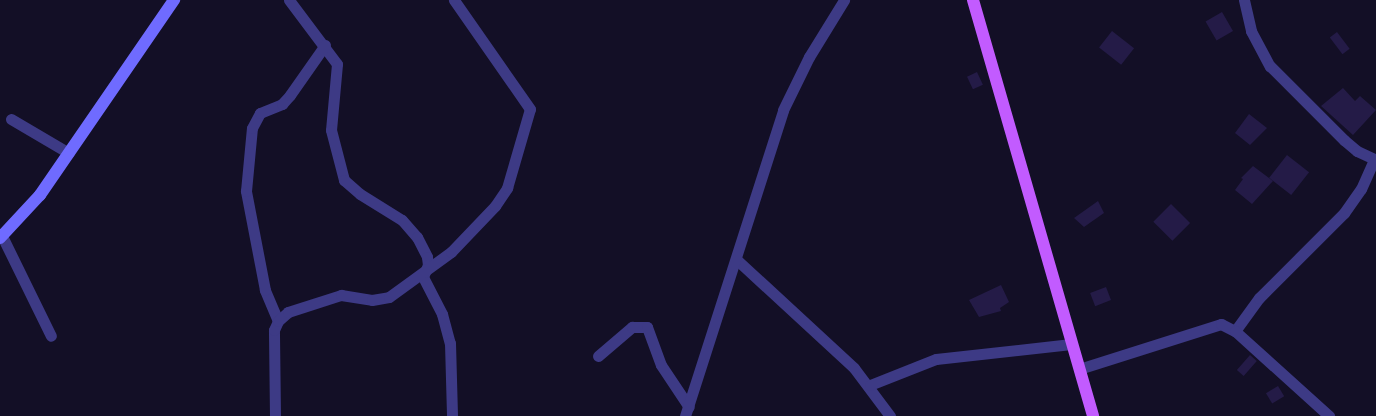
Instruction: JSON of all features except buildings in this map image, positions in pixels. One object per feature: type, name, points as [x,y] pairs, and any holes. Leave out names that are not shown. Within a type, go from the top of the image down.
[{"type":"main road","points":[[973,0],[1093,416]]},
{"type":"street","points":[[51,336],[1,237],[40,195],[174,0]]},
{"type":"street","points":[[289,0],[325,45],[337,64],[331,130],[344,180],[410,227],[427,257],[428,265],[423,277],[442,314],[450,343],[452,416]]},
{"type":"street","points":[[275,416],[274,330],[278,321],[288,312],[341,295],[380,300],[425,272],[451,252],[503,194],[528,123],[530,109],[454,0]]},
{"type":"street","points":[[1235,331],[1271,285],[1344,213],[1361,189],[1375,160],[1344,140],[1270,66],[1251,31],[1244,0]]},
{"type":"street","points":[[687,411],[737,260],[783,110],[809,57],[841,1]]},
{"type":"street","points":[[278,321],[265,290],[246,191],[252,128],[260,113],[282,104],[290,95],[325,45]]},
{"type":"street","points":[[11,119],[69,153]]},
{"type":"street","points":[[737,260],[870,385],[890,416]]},
{"type":"street","points":[[1079,369],[1221,324],[1235,331],[1329,416]]},
{"type":"street","points":[[598,356],[632,327],[648,327],[662,365],[687,411]]},
{"type":"street","points":[[870,385],[936,359],[1071,344]]}]
